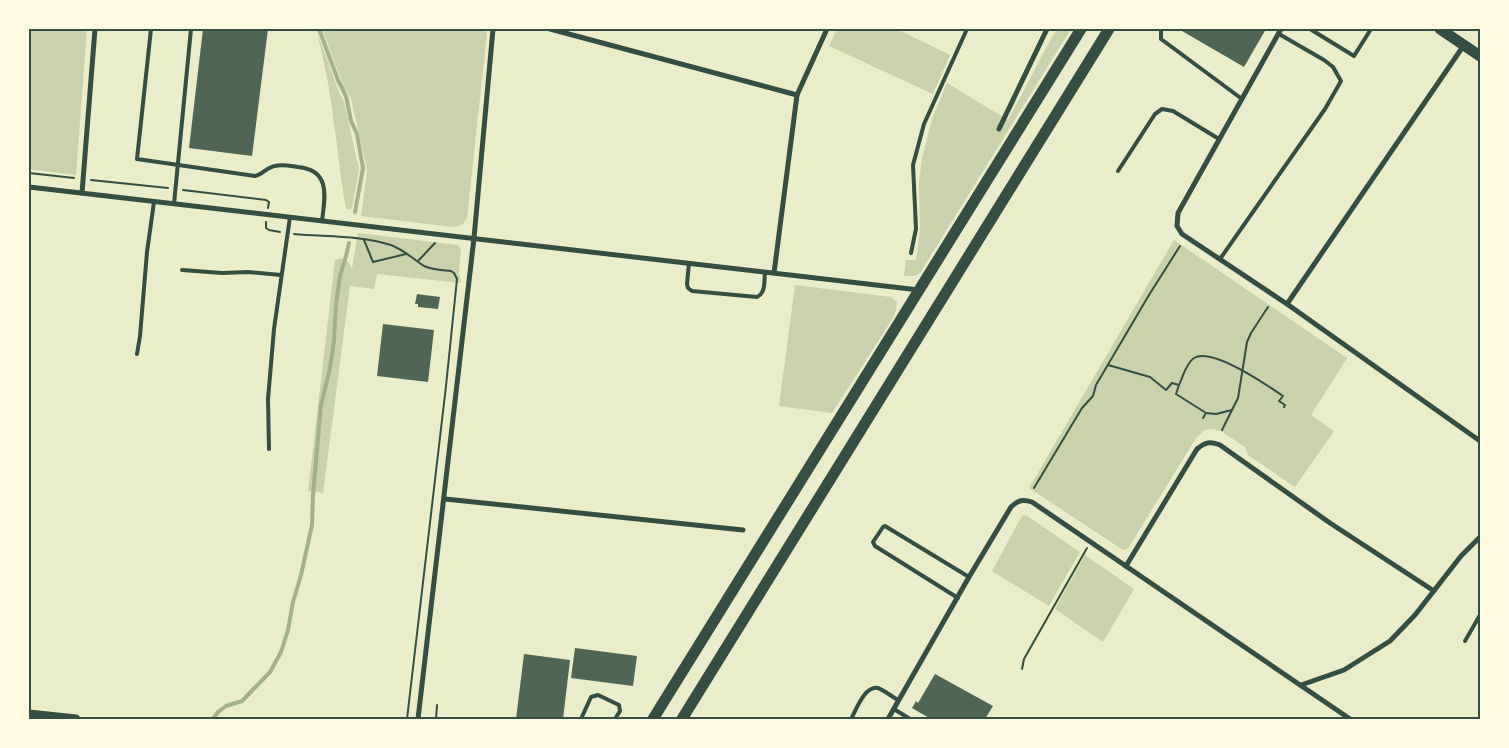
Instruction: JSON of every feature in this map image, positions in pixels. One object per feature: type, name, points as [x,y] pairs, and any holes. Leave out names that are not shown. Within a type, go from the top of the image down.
[{"type":"main road","points":[[653,719],[1081,29]]},
{"type":"main road","points":[[682,719],[1109,29]]},
{"type":"main road","points":[[1440,29],[1480,56]]},
{"type":"street","points":[[82,193],[95,29]]},
{"type":"street","points":[[418,719],[474,238],[493,29]]},
{"type":"street","points":[[550,29],[797,95]]},
{"type":"street","points":[[774,273],[797,95],[827,29]]},
{"type":"street","points":[[999,129],[1046,29]]},
{"type":"street","points":[[1280,31],[1178,213],[1177,226],[1182,234],[1286,304],[1480,441]]},
{"type":"street","points":[[1286,304],[1464,45]]},
{"type":"street","points":[[29,187],[920,290]]},
{"type":"street","points":[[1126,566],[1198,449],[1202,444],[1214,442],[1434,591]]},
{"type":"street","points":[[445,499],[743,530]]},
{"type":"street","points":[[888,719],[1011,507],[1016,502],[1027,500],[1350,719]]},
{"type":"street","points":[[1301,685],[1344,670],[1390,641],[1415,615],[1461,556],[1480,537]]},
{"type":"street","points":[[29,714],[76,719]]},
{"type":"lane","points":[[151,29],[137,159],[255,176],[279,165],[312,170],[318,174],[324,185],[322,221]]},
{"type":"lane","points":[[174,204],[191,29]]},
{"type":"lane","points":[[911,254],[916,229],[913,165],[924,124],[967,29]]},
{"type":"lane","points":[[1161,29],[1161,39],[1242,99]]},
{"type":"lane","points":[[1310,29],[1354,56],[1371,29]]},
{"type":"lane","points":[[1220,259],[1325,109],[1340,81],[1333,67],[1280,31]]},
{"type":"lane","points":[[1118,171],[1155,114],[1162,109],[1173,111],[1220,139]]},
{"type":"lane","points":[[137,354],[154,202]]},
{"type":"lane","points":[[270,449],[268,399],[274,329],[290,217]]},
{"type":"lane","points":[[689,264],[687,284],[688,288],[692,291],[756,297],[761,295],[763,291],[764,272]]},
{"type":"lane","points":[[182,270],[281,275]]},
{"type":"lane","points":[[958,598],[875,546],[873,542],[883,527],[886,526],[970,577]]},
{"type":"lane","points":[[1465,641],[1480,615]]},
{"type":"lane","points":[[851,719],[866,692],[871,688],[878,688],[898,700]]},
{"type":"lane","points":[[581,719],[591,697],[598,696],[619,705],[620,711],[615,719]]},
{"type":"lane","points":[[894,709],[910,719]]},
{"type":"path","points":[[29,173],[75,178]]},
{"type":"path","points":[[91,180],[167,188]]},
{"type":"path","points":[[184,190],[263,199],[268,201],[268,206]]},
{"type":"path","points":[[266,222],[266,228],[281,232]]},
{"type":"path","points":[[293,234],[364,240],[393,246],[428,267],[451,271],[456,276],[458,282],[407,719]]},
{"type":"path","points":[[364,240],[373,262],[407,254]]},
{"type":"path","points":[[418,261],[435,243]]},
{"type":"path","points":[[1034,488],[1082,408],[1093,396],[1096,385],[1180,246]]},
{"type":"path","points":[[1222,430],[1241,388],[1247,342],[1268,306]]},
{"type":"path","points":[[1232,410],[1223,413],[1206,412],[1176,394],[1191,360],[1195,357],[1205,356],[1220,360],[1283,396],[1279,401],[1284,406]]},
{"type":"path","points":[[1108,365],[1150,377],[1166,390],[1172,383],[1179,385]]},
{"type":"path","points":[[1187,406],[1190,402]]},
{"type":"path","points":[[1203,418],[1206,412]]},
{"type":"path","points":[[1022,669],[1024,659],[1090,542]]},
{"type":"path","points":[[436,719],[438,706]]},
{"type":"green space","points":[[29,29],[87,29],[76,175],[29,169]]},
{"type":"green space","points":[[322,29],[486,29],[467,218],[462,225],[453,227],[361,216],[367,172],[365,160],[351,99],[342,82]]},
{"type":"green space","points":[[837,29],[897,29],[950,55],[933,94],[829,46]]},
{"type":"green space","points":[[1059,29],[1071,29],[920,273],[915,276],[904,276],[906,260],[916,260],[920,230],[919,182],[922,158],[932,119],[947,83],[1008,120],[1053,35]]},
{"type":"green space","points":[[317,32],[344,102],[359,169],[352,208],[349,210],[346,208],[344,199],[330,93]]},
{"type":"green space","points":[[358,233],[458,245],[461,249],[459,274],[461,283],[377,274],[374,289],[350,286],[323,493],[308,491],[335,260],[341,258],[348,262],[352,268]]},
{"type":"green space","points":[[1174,240],[1347,358],[1311,415],[1334,431],[1295,487],[1248,455],[1245,447],[1221,431],[1205,430],[1196,438],[1129,547],[1123,550],[1029,488]]},
{"type":"green space","points":[[795,285],[891,297],[897,302],[893,318],[832,413],[779,406]]},
{"type":"green space","points":[[1026,515],[1080,552],[1049,606],[992,571],[1022,516]]},
{"type":"green space","points":[[1085,555],[1134,589],[1103,642],[1055,609]]},
{"type":"building","points":[[203,29],[268,29],[252,156],[189,148]]},
{"type":"building","points":[[1183,29],[1266,29],[1244,67],[1182,31]]},
{"type":"building","points":[[417,294],[440,297],[438,309],[418,307],[418,304],[415,304]]},
{"type":"building","points":[[383,324],[434,330],[428,382],[377,376]]},
{"type":"building","points":[[575,648],[637,656],[633,686],[571,678]]},
{"type":"building","points":[[524,654],[570,660],[563,719],[516,719]]},
{"type":"building","points":[[935,674],[993,706],[985,719],[931,719],[912,708],[916,701],[918,703]]},
{"type":"waterway","points":[[319,29],[346,96],[351,121],[357,134],[363,168],[355,212]]},
{"type":"waterway","points":[[213,719],[226,706],[242,701],[270,672],[281,652],[288,630],[312,525],[321,405],[334,341],[340,276],[349,243]]}]
